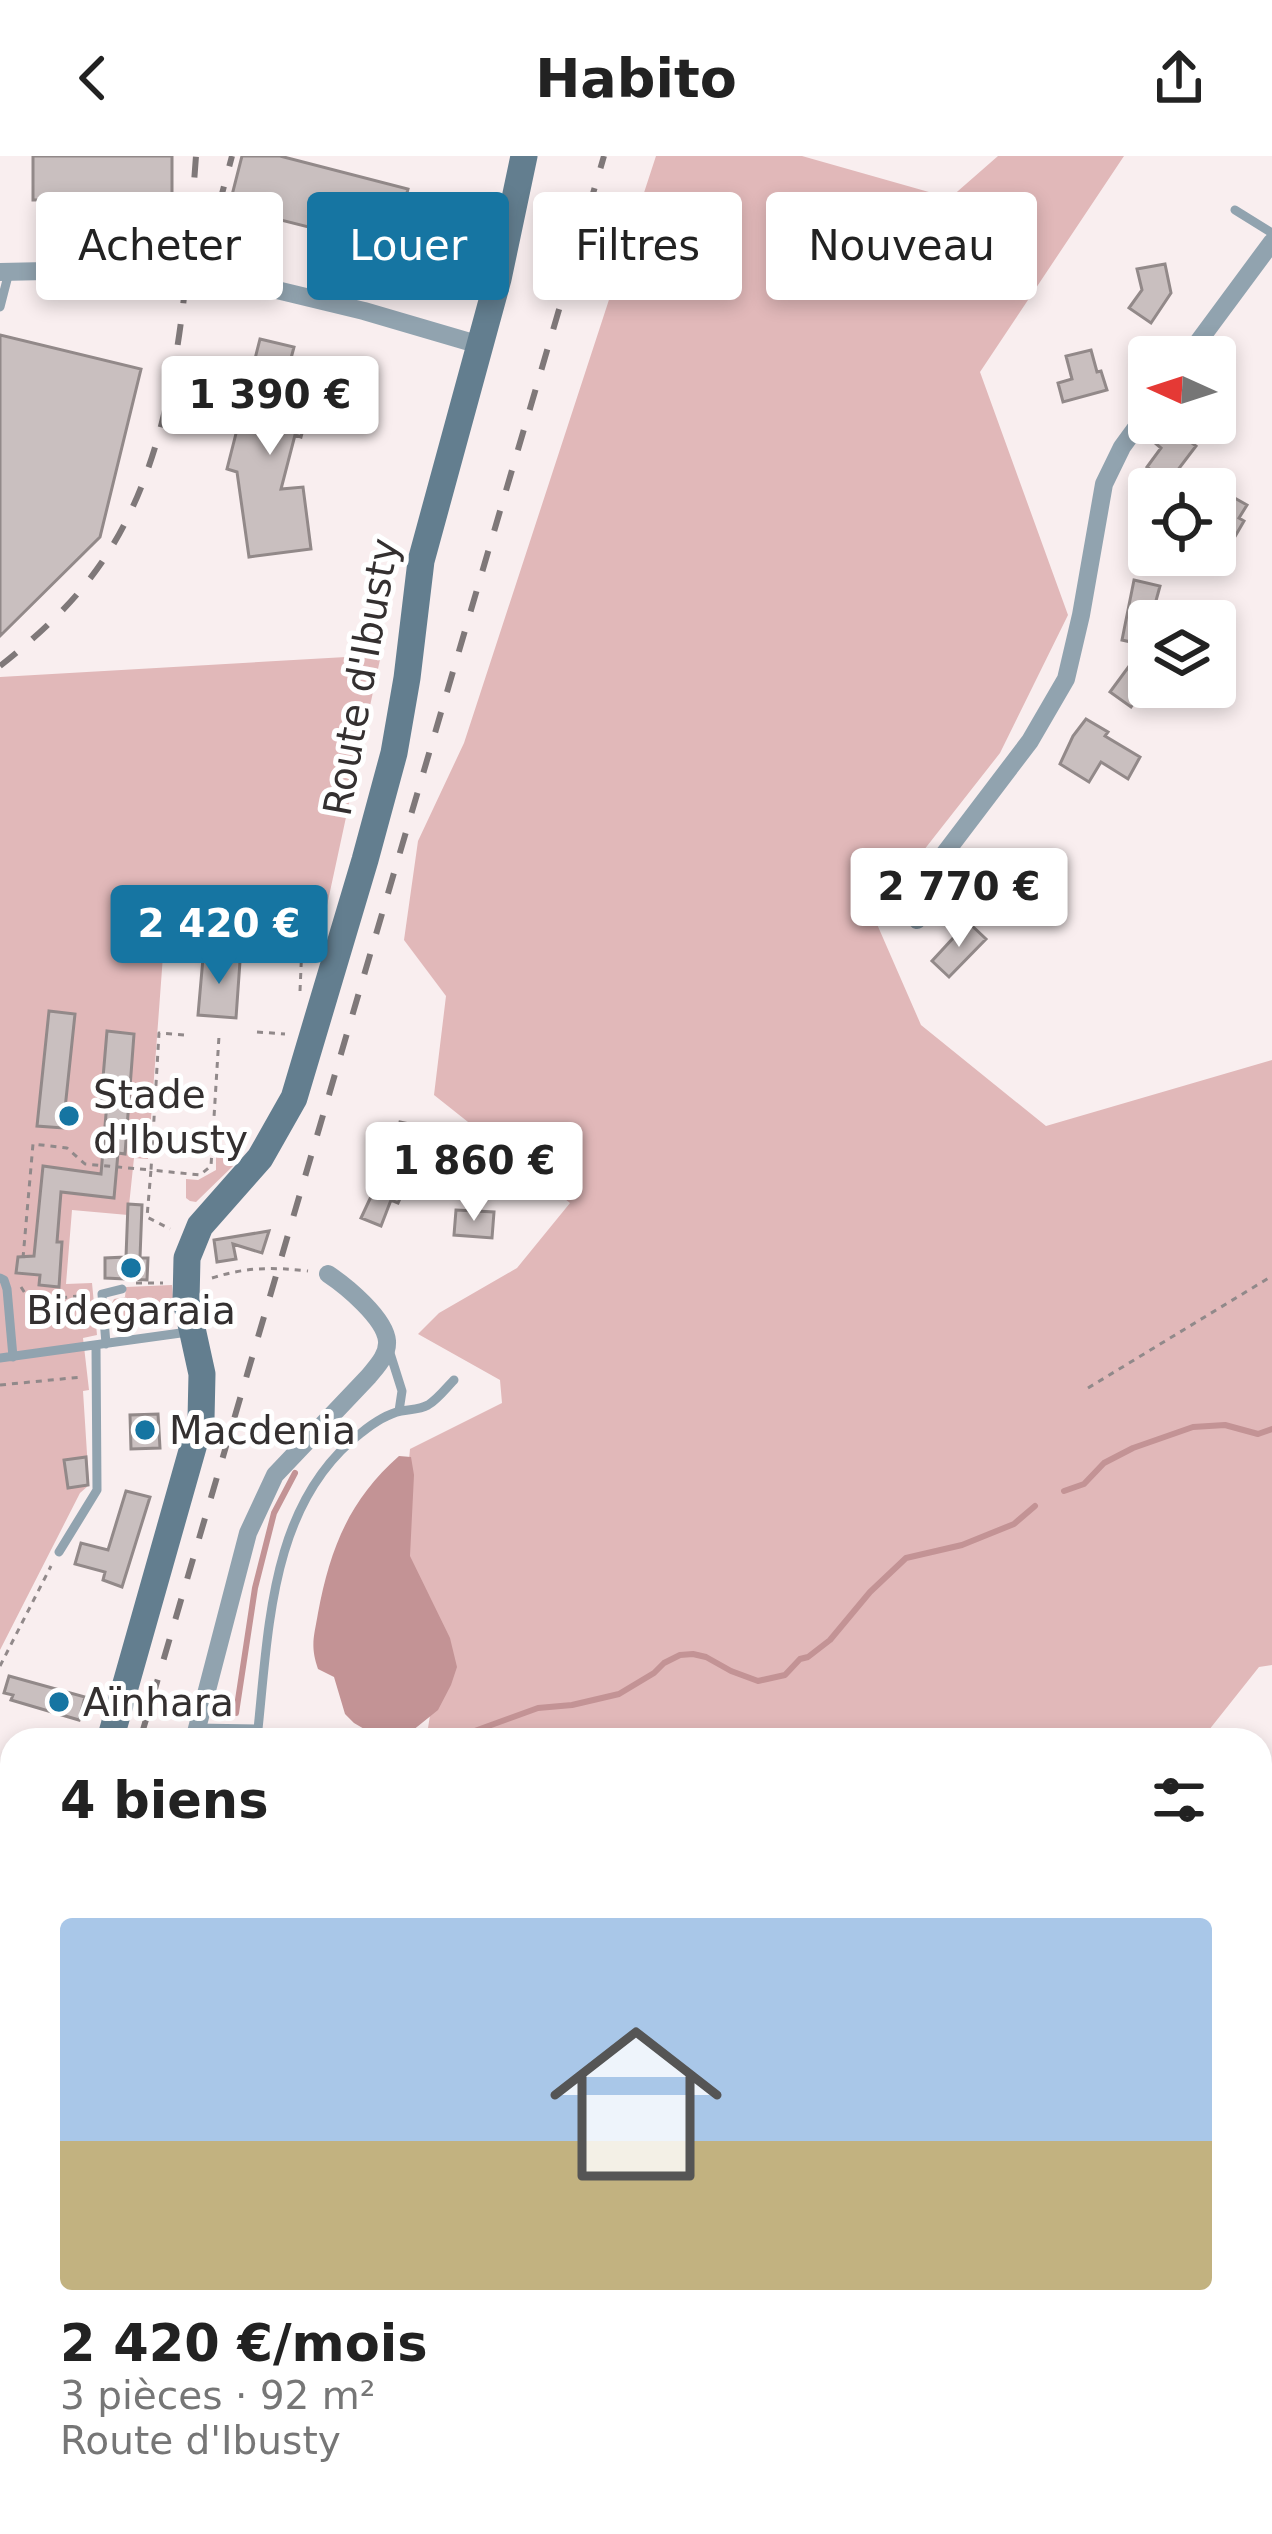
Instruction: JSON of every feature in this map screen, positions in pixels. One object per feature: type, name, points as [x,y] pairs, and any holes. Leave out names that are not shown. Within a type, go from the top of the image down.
[{"type":"street","name":"Route d'Ibusty","points":[[113,1728],[201,1419],[202,1374],[177,1277],[212,1210],[260,1158],[294,1097],[394,753],[421,561],[513,218],[524,156]]},
{"type":"street","points":[[1202,336],[1272,237]]},
{"type":"street","points":[[4,272],[186,268],[480,345]]},
{"type":"street","points":[[917,920],[923,882],[1030,741],[1066,679],[1104,484],[1128,440]]},
{"type":"street","points":[[198,1728],[248,1533],[274,1475],[369,1376],[387,1346],[378,1320],[328,1274]]},
{"type":"lane","points":[[1235,210],[1272,237]]},
{"type":"lane","points":[[0,307],[4,272]]},
{"type":"lane","points":[[0,1279],[4,1280],[13,1357]]},
{"type":"lane","points":[[59,1552],[97,1490],[96,1376],[102,1294],[122,1289]]},
{"type":"lane","points":[[0,1358],[193,1331]]},
{"type":"lane","points":[[387,1346],[403,1391],[399,1411]]},
{"type":"lane","points":[[257,1728],[276,1583],[306,1496],[361,1433],[399,1411],[424,1408],[454,1380]]},
{"type":"path","points":[[300,1003],[302,945]]},
{"type":"path","points":[[257,1032],[292,1034]]},
{"type":"path","points":[[184,1034],[159,1033],[147,1216],[193,1241]]},
{"type":"path","points":[[23,1258],[33,1144],[68,1148],[86,1164],[200,1175],[211,1166],[219,1036]]},
{"type":"path","points":[[122,1289],[123,1283],[212,1279],[259,1267],[328,1274]]},
{"type":"path","points":[[1088,1388],[1272,1276]]},
{"type":"path","points":[[20,1286],[31,1301],[102,1294]]},
{"type":"path","points":[[0,1385],[96,1376]]},
{"type":"path","points":[[0,1666],[59,1552]]},
{"type":"shaded area","points":[[656,156],[802,156],[929,192],[766,192],[766,300],[1028,300],[980,372],[1068,615],[1000,753],[873,915],[921,1025],[1046,1126],[1272,1060],[1272,1665],[1259,1667],[1211,1728],[428,1728],[441,1646],[400,1557],[410,1449],[502,1403],[500,1380],[418,1334],[439,1313],[517,1268],[570,1203],[434,1095],[446,996],[404,940],[418,841],[464,743],[609,300],[742,300],[742,192],[644,192]]},
{"type":"shaded area","points":[[998,156],[1124,156],[1037,286],[1037,192],[957,192]]},
{"type":"shaded area","name":"Stade d'Ibusty","points":[[381,655],[323,924],[159,912],[156,940],[164,942],[148,1159],[134,1158],[128,1215],[72,1210],[66,1284],[92,1283],[97,1335],[83,1338],[89,1390],[83,1391],[89,1485],[80,1493],[0,1650],[0,677]]},
{"type":"shaded area","points":[[216,1150],[235,1151],[233,1166],[196,1202],[190,1201],[186,1179],[198,1180],[216,1170]]},
{"type":"shaded area","points":[[172,1285],[170,1318],[110,1325],[109,1309],[114,1299],[125,1297],[126,1287]]},
{"type":"shaded area","points":[[399,1456],[411,1457],[410,1556],[450,1638],[457,1667],[438,1710],[416,1728],[362,1728],[354,1723],[345,1714],[334,1677],[318,1669],[314,1654],[318,1613],[344,1527]]},
{"type":"building","points":[[33,156],[172,156],[172,192],[36,192],[33,200]]},
{"type":"building","points":[[242,156],[280,156],[408,189],[307,192],[307,227],[283,221],[283,192],[233,192]]},
{"type":"building","points":[[1165,264],[1171,293],[1151,323],[1129,308],[1142,290],[1137,269]]},
{"type":"building","points":[[0,335],[141,369],[100,537],[0,636]]},
{"type":"building","points":[[260,339],[294,347],[280,400],[309,407],[301,437],[295,435],[281,489],[303,487],[311,549],[249,557],[237,472],[227,469]]},
{"type":"building","points":[[1091,350],[1107,390],[1063,402],[1058,383],[1072,379],[1066,356]]},
{"type":"building","points":[[1156,444],[1196,446],[1179,468],[1148,468],[1161,448]]},
{"type":"building","points":[[1236,499],[1247,505],[1239,518],[1244,521],[1236,535]]},
{"type":"building","points":[[1134,580],[1160,586],[1156,600],[1130,600]]},
{"type":"building","points":[[1128,610],[1128,641],[1122,640]]},
{"type":"building","points":[[1128,668],[1128,705],[1110,692]]},
{"type":"building","points":[[1086,719],[1140,757],[1128,779],[1101,762],[1089,782],[1060,764]]},
{"type":"building","points":[[976,871],[1000,893],[988,906],[964,884]]},
{"type":"building","points":[[968,922],[986,939],[949,977],[932,961]]},
{"type":"building","points":[[223,956],[240,961],[236,1018],[198,1015],[203,958]]},
{"type":"building","points":[[49,1011],[75,1014],[63,1128],[37,1126]]},
{"type":"building","points":[[107,1031],[134,1034],[125,1154],[118,1153],[114,1198],[61,1192],[59,1287],[39,1285],[40,1275],[16,1273],[18,1257],[34,1256],[43,1166],[101,1174]]},
{"type":"building","points":[[400,1122],[418,1126],[412,1151],[394,1147]]},
{"type":"building","points":[[382,1173],[407,1183],[398,1203],[391,1200],[381,1226],[361,1218]]},
{"type":"building","points":[[128,1204],[142,1205],[140,1258],[148,1258],[147,1280],[105,1278],[105,1258],[126,1257]]},
{"type":"building","points":[[456,1210],[494,1212],[492,1238],[454,1235]]},
{"type":"building","points":[[269,1231],[262,1253],[233,1244],[236,1259],[217,1262],[214,1240]]},
{"type":"building","name":"Macdenia","points":[[158,1414],[160,1448],[131,1449],[130,1415]]},
{"type":"building","points":[[86,1457],[88,1485],[68,1488],[64,1460]]},
{"type":"building","points":[[126,1491],[150,1497],[122,1587],[103,1580],[105,1572],[75,1564],[81,1543],[108,1550]]},
{"type":"building","name":"Aïnhara","points":[[9,1676],[85,1697],[79,1720],[11,1700],[13,1695],[4,1693]]},
{"type":"waterway","points":[[1064,1491],[1084,1484],[1104,1463],[1133,1448],[1193,1427],[1225,1425],[1258,1434],[1272,1429]]},
{"type":"waterway","points":[[236,1713],[255,1588],[274,1513],[295,1473]]},
{"type":"waterway","points":[[483,1728],[538,1708],[619,1694],[680,1655],[706,1657],[758,1681],[785,1675],[830,1640],[906,1558],[962,1545],[1014,1524],[1035,1506]]},
{"type":"railway","points":[[0,666],[55,618],[91,577],[128,518],[148,469],[174,366],[196,156]]},
{"type":"railway","points":[[222,192],[232,156]]},
{"type":"railway","points":[[144,1728],[604,156]]},
{"type":"place","name":"Stade d'Ibusty","points":[[69,1116]]},
{"type":"place","name":"Bidegaraia","points":[[131,1268]]},
{"type":"place","name":"Macdenia","points":[[145,1430]]},
{"type":"place","name":"Aïnhara","points":[[59,1702]]}]
